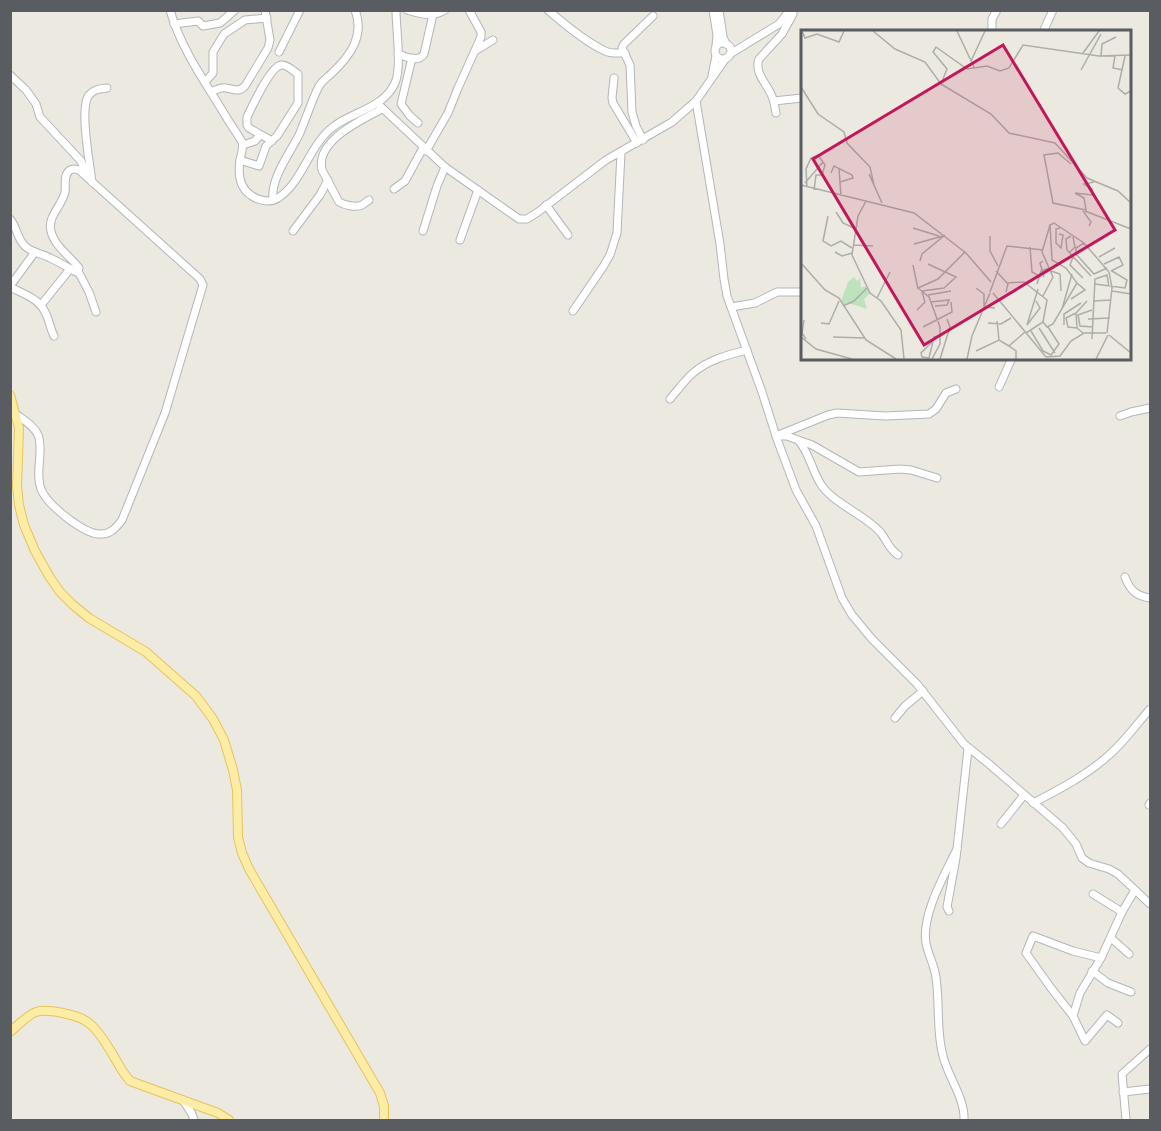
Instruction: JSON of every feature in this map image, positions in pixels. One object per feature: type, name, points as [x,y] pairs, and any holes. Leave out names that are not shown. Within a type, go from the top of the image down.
[{"type":"main road","points":[[10,395],[19,428],[17,486],[19,504],[24,525],[35,551],[60,592],[73,605],[89,618],[146,652],[196,696],[213,719],[224,740],[233,770],[237,790],[238,837],[242,853],[249,869],[380,1093],[384,1106],[384,1120]]},
{"type":"main road","points":[[10,1032],[37,1012],[52,1011],[69,1014],[87,1022],[130,1081],[219,1113],[229,1120]]},
{"type":"street","points":[[170,10],[186,50],[243,145],[239,173],[243,187],[253,197],[270,201],[277,198],[288,188],[315,148],[334,126],[379,106]]},
{"type":"street","points":[[174,24],[198,21],[203,26],[220,23],[235,10]]},
{"type":"street","points":[[279,52],[300,10]]},
{"type":"street","points":[[273,200],[272,193],[278,173],[299,134],[322,80],[331,75],[353,48],[358,36],[359,24],[355,10]]},
{"type":"street","points":[[369,200],[361,206],[341,204],[321,164],[327,147],[345,130],[379,106],[395,84],[398,74],[396,10]]},
{"type":"street","points":[[407,10],[434,13],[445,10]]},
{"type":"street","points":[[394,189],[405,181],[448,113],[482,35],[469,10]]},
{"type":"street","points":[[548,10],[605,51],[624,53]]},
{"type":"street","points":[[712,76],[717,35],[713,10]]},
{"type":"street","points":[[379,106],[445,167],[519,219],[527,219],[606,160],[672,122],[696,101],[730,50],[723,34],[719,10]]},
{"type":"street","points":[[716,52],[721,59],[728,56],[779,24],[792,10]]},
{"type":"street","points":[[776,113],[774,101],[758,71],[757,63],[782,34],[793,14],[792,10]]},
{"type":"street","points":[[992,30],[992,19],[997,10]]},
{"type":"street","points":[[1044,30],[1053,10]]},
{"type":"street","points":[[205,82],[213,73],[213,52],[224,34],[245,20],[267,13],[270,40],[268,48],[245,86],[237,91],[220,88],[211,92]]},
{"type":"street","points":[[398,54],[418,59],[422,57],[434,13]]},
{"type":"street","points":[[640,141],[632,112],[630,65],[622,48],[653,16]]},
{"type":"street","points":[[475,51],[494,40]]},
{"type":"street","points":[[716,52],[722,44],[747,44]]},
{"type":"street","points":[[411,58],[401,104],[418,123]]},
{"type":"street","points":[[240,160],[259,166],[266,146],[272,141],[277,136],[298,103],[298,74],[281,65],[271,74],[246,121],[249,129],[272,141]]},
{"type":"street","points":[[10,75],[26,90],[36,104],[40,117],[81,161],[89,179]]},
{"type":"street","points":[[614,78],[613,103],[640,141]]},
{"type":"street","points":[[89,179],[85,102],[96,90],[107,88]]},
{"type":"street","points":[[774,101],[801,98]]},
{"type":"street","points":[[696,101],[727,296],[796,490],[816,526],[842,598],[862,629],[905,670],[963,744],[1063,828],[1076,844],[1083,858],[1089,863],[1118,874],[1150,904]]},
{"type":"street","points":[[243,145],[255,141],[260,135]]},
{"type":"street","points":[[573,311],[603,267],[614,244],[617,233],[621,153]]},
{"type":"street","points":[[423,231],[436,186],[445,167]]},
{"type":"street","points":[[16,415],[30,425],[39,436],[39,479],[41,490],[48,501],[57,511],[90,531],[105,534],[115,529],[122,520],[165,413],[203,285],[200,279],[75,168],[70,170],[66,176],[65,193],[51,220],[51,234],[80,268],[78,272],[89,292],[96,312]]},
{"type":"street","points":[[293,231],[320,195],[328,180]]},
{"type":"street","points":[[460,240],[478,190]]},
{"type":"street","points":[[546,205],[568,235]]},
{"type":"street","points":[[10,219],[22,243],[35,252],[78,272]]},
{"type":"street","points":[[35,252],[11,284],[41,305],[54,336]]},
{"type":"street","points":[[41,305],[70,269]]},
{"type":"street","points":[[731,307],[755,303],[777,292],[801,292]]},
{"type":"street","points":[[669,399],[701,368],[718,358],[747,350]]},
{"type":"street","points":[[999,387],[1011,360]]},
{"type":"street","points":[[776,436],[837,413],[885,416],[929,414],[936,409],[946,393],[957,389]]},
{"type":"street","points":[[1120,416],[1150,408]]},
{"type":"street","points":[[776,436],[797,439],[860,472],[900,469],[937,478]]},
{"type":"street","points":[[797,439],[823,487],[878,531],[898,555]]},
{"type":"street","points":[[1125,577],[1129,587],[1137,594],[1150,598]]},
{"type":"street","points":[[895,718],[922,691]]},
{"type":"street","points":[[1033,803],[1092,769],[1111,754],[1150,709]]},
{"type":"street","points":[[948,911],[968,748]]},
{"type":"street","points":[[1002,824],[1024,795]]},
{"type":"street","points":[[957,849],[927,916],[926,941],[936,978],[942,1055],[964,1110],[964,1120]]},
{"type":"street","points":[[1073,1016],[1080,993],[1101,958],[1135,890]]},
{"type":"street","points":[[1094,894],[1122,912]]},
{"type":"street","points":[[1101,958],[1073,951],[1033,936],[1026,953],[1073,1016],[1085,1041],[1107,1015],[1118,1023]]},
{"type":"street","points":[[1110,938],[1129,954]]},
{"type":"street","points":[[1092,971],[1108,983],[1131,992]]},
{"type":"street","points":[[1126,1120],[1122,1074],[1150,1049]]},
{"type":"street","points":[[1123,1092],[1150,1089]]},
{"type":"street","points":[[183,1100],[194,1120]]}]
